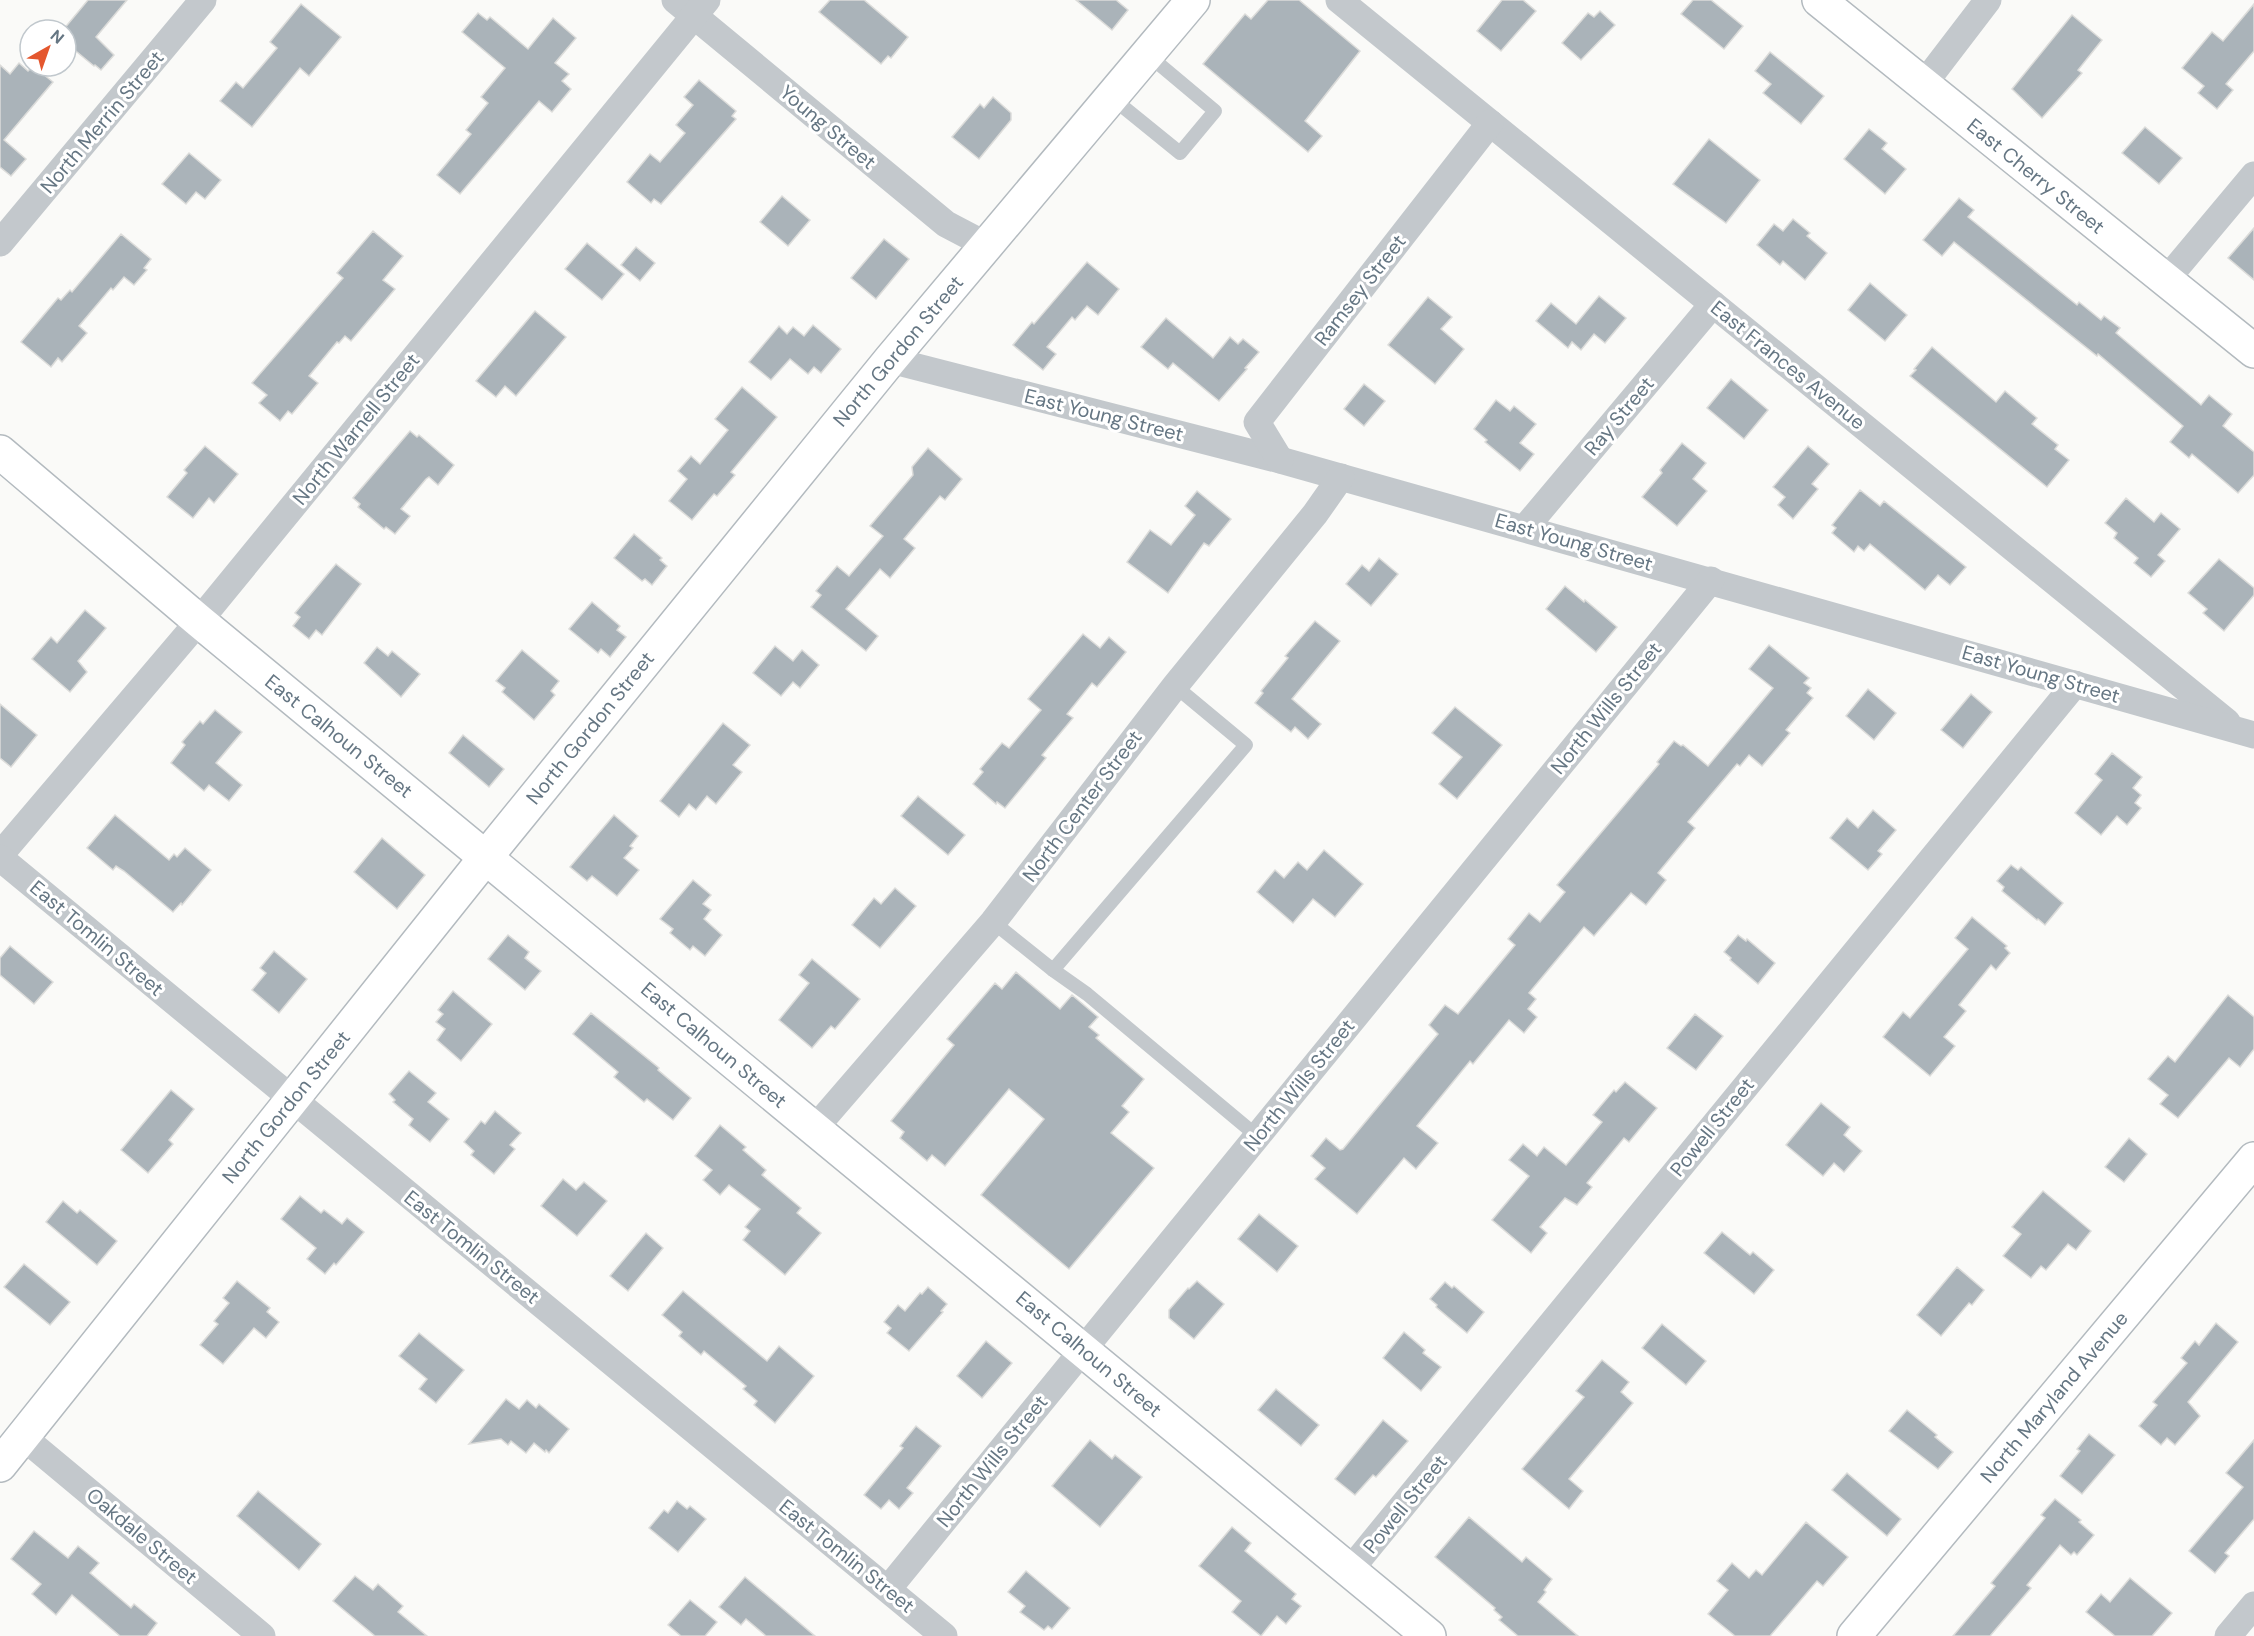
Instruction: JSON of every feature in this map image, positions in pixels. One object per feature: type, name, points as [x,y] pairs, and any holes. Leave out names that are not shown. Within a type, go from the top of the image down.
[{"type":"street","name":"North Merrin Street","points":[[0,243],[203,0]]},
{"type":"street","name":"North Gordon Street","points":[[0,1465],[486,857],[890,360],[1193,0]]},
{"type":"street","name":"East Frances Avenue","points":[[1339,0],[2245,732]]},
{"type":"street","name":"East Cherry Street","points":[[1819,0],[2254,351]]},
{"type":"street","points":[[1923,85],[1989,0]]},
{"type":"street","name":"Young Street","points":[[692,5],[946,224],[986,245]]},
{"type":"street","name":"North Warnell Street","points":[[0,856],[199,621],[692,5]]},
{"type":"street","name":"Ramsey Street","points":[[1281,460],[1257,422],[1490,123]]},
{"type":"street","points":[[2166,280],[2254,175]]},
{"type":"street","name":"Ray Street","points":[[1525,528],[1713,304]]},
{"type":"street","name":"East Young Street","points":[[890,360],[1281,460],[2245,732]]},
{"type":"street","name":"East Calhoun Street","points":[[0,452],[199,621],[1429,1636]]},
{"type":"street","name":"North Center Street","points":[[815,1128],[993,922],[1175,686],[1315,514],[1341,477]]},
{"type":"street","name":"North Wills Street","points":[[888,1589],[1711,580]]},
{"type":"street","name":"Powell Street","points":[[1350,1570],[2074,684]]},
{"type":"street","name":"East Tomlin Street","points":[[0,856],[292,1100],[944,1636]]},
{"type":"street","name":"North Maryland Avenue","points":[[1854,1636],[2254,1159]]},
{"type":"street","name":"Oakdale Street","points":[[23,1437],[262,1636]]},
{"type":"street","points":[[2228,1636],[2254,1605]]},
{"type":"lane","points":[[1111,96],[1180,153],[1215,111],[1147,54]]},
{"type":"lane","points":[[1053,970],[1246,745],[1175,686]]},
{"type":"lane","points":[[993,922],[1087,994],[1257,1136]]},
{"type":"building","points":[[88,0],[127,0],[96,37],[114,55],[101,70],[78,53],[78,18],[73,18]]},
{"type":"building","points":[[830,0],[864,0],[908,37],[891,58],[888,56],[881,64],[819,12]]},
{"type":"building","points":[[1076,0],[1116,0],[1128,10],[1112,30]]},
{"type":"building","points":[[1268,0],[1299,0],[1360,51],[1305,121],[1322,136],[1308,152],[1203,64],[1245,14],[1251,19]]},
{"type":"building","points":[[1502,0],[1523,0],[1536,11],[1501,51],[1477,31]]},
{"type":"building","points":[[1693,0],[1711,0],[1743,26],[1724,49],[1681,14]]},
{"type":"building","points":[[301,4],[341,37],[309,76],[300,68],[252,127],[220,101],[236,82],[243,88],[277,48],[270,42]]},
{"type":"building","points":[[2254,4],[2254,51],[2226,84],[2233,90],[2217,109],[2198,93],[2204,86],[2182,68],[2212,32],[2223,41]]},
{"type":"building","points":[[1600,11],[1615,25],[1581,60],[1562,43],[1588,13],[1594,17]]},
{"type":"building","points":[[478,13],[487,20],[490,17],[528,49],[553,18],[576,38],[555,63],[569,74],[562,81],[571,89],[552,112],[539,101],[460,194],[437,175],[471,134],[466,130],[488,103],[481,97],[505,68],[462,32]]},
{"type":"building","points":[[2072,15],[2102,40],[2078,70],[2082,73],[2042,118],[2012,89]]},
{"type":"building","points":[[1770,52],[1824,96],[1801,124],[1763,93],[1771,84],[1755,71]]},
{"type":"building","points":[[18,64],[18,78],[48,78],[53,82],[4,140],[26,159],[11,176],[0,167],[0,65],[10,74]]},
{"type":"building","points":[[699,80],[736,111],[732,116],[736,119],[661,204],[654,199],[651,203],[627,182],[650,154],[660,162],[685,133],[676,125],[693,105],[684,97]]},
{"type":"building","points":[[993,97],[1011,113],[1011,120],[979,159],[952,137],[980,104],[984,108]]},
{"type":"building","points":[[2145,127],[2182,158],[2159,184],[2122,153]]},
{"type":"building","points":[[1869,129],[1887,143],[1882,149],[1906,169],[1885,194],[1844,159]]},
{"type":"building","points":[[1709,139],[1760,180],[1726,223],[1673,184]]},
{"type":"building","points":[[189,153],[221,180],[205,199],[196,192],[186,204],[162,184]]},
{"type":"building","points":[[782,196],[810,220],[788,246],[760,222]]},
{"type":"building","points":[[1959,198],[1974,210],[1968,217],[2077,305],[2079,302],[2101,320],[2104,316],[2120,328],[2116,333],[2201,405],[2209,395],[2232,414],[2223,426],[2254,452],[2254,475],[2238,493],[2192,454],[2189,458],[2170,442],[2183,426],[2098,354],[2097,356],[1954,242],[1942,256],[1923,240]]},
{"type":"building","points":[[1793,219],[1810,233],[1807,236],[1827,253],[1805,280],[1783,261],[1780,265],[1757,245],[1774,224],[1783,231]]},
{"type":"building","points":[[2254,228],[2254,280],[2228,258]]},
{"type":"building","points":[[373,231],[403,256],[383,280],[395,289],[351,341],[345,336],[339,343],[337,342],[309,376],[318,383],[292,414],[288,411],[280,421],[259,403],[267,395],[252,383],[343,278],[337,273]]},
{"type":"building","points":[[121,234],[151,259],[144,268],[147,270],[134,285],[124,277],[113,290],[111,288],[79,326],[87,333],[62,362],[58,358],[51,367],[21,342],[58,298],[61,300],[70,290],[72,292]]},
{"type":"building","points":[[884,239],[909,259],[876,299],[851,278]]},
{"type":"building","points":[[587,243],[624,274],[602,300],[565,269]]},
{"type":"building","points":[[636,247],[655,263],[640,281],[621,265]]},
{"type":"building","points":[[1087,262],[1119,289],[1098,315],[1087,306],[1075,320],[1072,317],[1047,347],[1056,354],[1043,370],[1013,345]]},
{"type":"building","points":[[1870,283],[1907,315],[1885,341],[1848,310]]},
{"type":"building","points":[[1599,296],[1626,318],[1605,343],[1594,334],[1581,350],[1572,342],[1568,348],[1536,321],[1551,303],[1576,324]]},
{"type":"building","points":[[1428,297],[1452,317],[1441,329],[1464,349],[1435,384],[1388,345]]},
{"type":"building","points":[[535,311],[566,337],[516,396],[505,386],[496,397],[476,381]]},
{"type":"building","points":[[1166,318],[1213,358],[1230,337],[1238,344],[1243,339],[1259,352],[1219,401],[1173,363],[1168,369],[1141,347]]},
{"type":"building","points":[[813,325],[841,349],[821,373],[814,367],[808,374],[790,359],[771,380],[749,362],[779,326],[787,334],[793,327],[804,336]]},
{"type":"building","points":[[1932,347],[1996,402],[2005,391],[2037,418],[2032,424],[2058,445],[2055,449],[2069,460],[2047,487],[1910,376]]},
{"type":"building","points":[[1731,379],[1768,410],[1744,439],[1707,408]]},
{"type":"building","points":[[1364,384],[1385,401],[1364,426],[1344,409]]},
{"type":"building","points":[[742,387],[777,417],[731,472],[735,475],[717,496],[714,494],[692,520],[669,501],[687,479],[678,471],[691,456],[700,464],[728,430],[715,419]]},
{"type":"building","points":[[1496,400],[1510,411],[1514,406],[1536,424],[1520,443],[1534,454],[1520,471],[1485,442],[1487,440],[1474,429]]},
{"type":"building","points":[[410,431],[417,437],[419,435],[454,465],[438,485],[429,477],[426,479],[401,509],[410,516],[395,534],[386,527],[384,529],[358,507],[360,504],[353,498]]},
{"type":"building","points":[[1682,443],[1706,463],[1693,479],[1707,491],[1677,526],[1642,497]]},
{"type":"building","points":[[205,446],[238,474],[214,503],[209,498],[193,518],[167,497],[187,473],[184,470]]},
{"type":"building","points":[[1808,446],[1829,464],[1812,484],[1818,489],[1793,519],[1778,505],[1785,497],[1773,487]]},
{"type":"building","points":[[928,448],[962,479],[945,500],[940,496],[904,539],[915,548],[890,578],[880,569],[846,609],[878,636],[866,651],[811,607],[821,595],[816,591],[837,566],[849,576],[883,536],[870,526],[913,475],[912,467]]},
{"type":"building","points":[[1860,490],[1880,506],[1884,501],[1966,567],[1950,585],[1938,575],[1925,590],[1870,544],[1864,551],[1858,546],[1854,552],[1832,533],[1836,528],[1832,525]]},
{"type":"building","points":[[1197,491],[1231,519],[1209,546],[1204,543],[1168,593],[1127,562],[1150,530],[1171,545],[1195,515],[1185,506]]},
{"type":"building","points":[[2126,498],[2154,522],[2161,513],[2180,529],[2158,555],[2165,561],[2151,577],[2134,563],[2138,558],[2114,538],[2117,533],[2105,523]]},
{"type":"building","points":[[634,534],[662,558],[660,560],[667,566],[652,585],[645,579],[642,581],[614,558]]},
{"type":"building","points":[[1379,558],[1398,574],[1371,606],[1346,584],[1362,565],[1369,571]]},
{"type":"building","points":[[2219,559],[2254,588],[2254,595],[2224,631],[2203,613],[2207,609],[2188,593]]},
{"type":"building","points":[[336,564],[361,584],[322,635],[316,630],[309,639],[293,626],[300,617],[295,613]]},
{"type":"building","points":[[1565,586],[1617,627],[1596,652],[1546,609]]},
{"type":"building","points":[[592,602],[620,626],[617,630],[626,637],[610,657],[601,649],[598,653],[569,629]]},
{"type":"building","points":[[85,610],[106,628],[78,661],[87,672],[70,692],[32,659],[51,637],[57,643]]},
{"type":"building","points":[[1315,621],[1340,641],[1292,699],[1321,724],[1308,739],[1295,727],[1291,732],[1255,703],[1263,693],[1261,691],[1288,658],[1285,656]]},
{"type":"building","points":[[1083,634],[1100,648],[1109,637],[1126,652],[1097,687],[1092,683],[1067,714],[1073,718],[1042,755],[1046,758],[1005,808],[997,802],[996,804],[973,784],[983,772],[980,769],[1002,743],[1009,748],[1041,710],[1028,699]]},
{"type":"building","points":[[1769,645],[1809,678],[1804,683],[1811,688],[1807,693],[1813,698],[1786,730],[1790,733],[1762,766],[1749,755],[1740,766],[1737,764],[1688,822],[1695,828],[1658,873],[1666,880],[1646,905],[1631,893],[1594,936],[1584,927],[1529,993],[1536,999],[1528,1009],[1537,1017],[1524,1033],[1509,1020],[1473,1064],[1470,1061],[1417,1126],[1438,1143],[1416,1169],[1404,1158],[1357,1214],[1315,1179],[1325,1168],[1311,1156],[1326,1138],[1340,1150],[1343,1149],[1438,1034],[1429,1025],[1445,1005],[1458,1014],[1515,945],[1508,939],[1529,913],[1540,922],[1565,892],[1557,885],[1659,764],[1657,762],[1674,741],[1683,745],[1708,766],[1773,688],[1749,669]]},
{"type":"building","points":[[775,646],[793,661],[802,650],[819,665],[800,688],[793,682],[781,696],[753,673]]},
{"type":"building","points":[[377,647],[388,656],[392,651],[420,674],[401,697],[364,663]]},
{"type":"building","points":[[522,650],[559,681],[551,691],[555,695],[534,720],[502,692],[505,688],[496,681]]},
{"type":"building","points":[[1868,689],[1896,713],[1874,740],[1846,716]]},
{"type":"building","points":[[1971,694],[1992,712],[1963,748],[1941,730]]},
{"type":"building","points":[[0,704],[37,735],[11,767],[0,758]]},
{"type":"building","points":[[1455,707],[1502,745],[1457,799],[1439,784],[1462,757],[1432,733]]},
{"type":"building","points":[[215,710],[242,732],[216,763],[242,785],[229,801],[209,785],[204,791],[171,763],[185,745],[182,742],[200,721],[203,724]]},
{"type":"building","points":[[723,723],[750,745],[733,765],[742,772],[716,804],[707,796],[696,810],[689,804],[679,817],[660,801]]},
{"type":"building","points":[[463,735],[504,769],[489,787],[449,753]]},
{"type":"building","points":[[2112,753],[2142,777],[2133,788],[2141,795],[2135,803],[2141,808],[2127,825],[2117,816],[2101,835],[2075,813],[2102,780],[2095,774]]},
{"type":"building","points":[[918,796],[965,835],[948,855],[901,816]]},
{"type":"building","points":[[1873,810],[1896,830],[1878,851],[1882,854],[1868,870],[1830,838],[1847,818],[1858,828]]},
{"type":"building","points":[[115,815],[169,860],[174,854],[177,857],[185,848],[211,870],[182,905],[181,903],[173,912],[124,871],[116,866],[113,870],[87,848]]},
{"type":"building","points":[[614,815],[638,836],[630,846],[633,848],[624,858],[639,870],[617,896],[592,876],[587,881],[570,867]]},
{"type":"building","points":[[382,838],[425,875],[397,909],[354,872]]},
{"type":"building","points":[[1324,850],[1363,884],[1335,917],[1313,899],[1293,923],[1257,892],[1275,870],[1284,878],[1298,862],[1307,870]]},
{"type":"building","points":[[2011,865],[2018,870],[2021,867],[2063,903],[2045,925],[2002,891],[2004,887],[1997,881]]},
{"type":"building","points":[[693,880],[711,895],[703,904],[711,910],[704,919],[722,935],[705,956],[693,946],[690,950],[670,933],[673,929],[660,919]]},
{"type":"building","points":[[895,888],[916,906],[880,948],[852,925],[874,898],[881,904]]},
{"type":"building","points":[[1972,917],[2007,946],[2005,948],[2010,953],[1996,970],[1991,965],[1959,1005],[1966,1011],[1944,1037],[1955,1046],[1930,1076],[1883,1037],[1903,1012],[1910,1018],[1968,949],[1955,938]]},
{"type":"building","points":[[508,935],[529,952],[525,958],[541,971],[525,990],[488,959]]},
{"type":"building","points":[[1738,935],[1746,941],[1747,939],[1775,963],[1758,984],[1724,952]]},
{"type":"building","points":[[10,946],[53,982],[34,1004],[0,975],[0,958]]},
{"type":"building","points":[[274,951],[307,979],[279,1013],[252,990],[266,973],[260,968]]},
{"type":"building","points":[[812,959],[860,999],[835,1029],[831,1026],[812,1048],[779,1020],[809,983],[799,975]]},
{"type":"building","points":[[1016,972],[1060,1009],[1072,995],[1098,1017],[1089,1027],[1099,1035],[1096,1038],[1144,1079],[1122,1106],[1129,1112],[1111,1133],[1154,1168],[1069,1269],[981,1195],[1044,1119],[1009,1089],[945,1166],[932,1155],[927,1161],[900,1138],[904,1132],[891,1121],[954,1045],[947,1039],[995,983],[1002,989]]},
{"type":"building","points":[[453,991],[492,1024],[461,1061],[437,1040],[445,1029],[436,1022],[443,1014],[438,1010]]},
{"type":"building","points":[[2228,995],[2254,1017],[2254,1049],[2240,1067],[2229,1058],[2178,1118],[2160,1104],[2168,1095],[2148,1079],[2168,1056],[2175,1062]]},
{"type":"building","points":[[591,1013],[659,1068],[658,1070],[691,1098],[673,1120],[647,1099],[644,1102],[614,1077],[618,1072],[573,1034]]},
{"type":"building","points":[[1695,1014],[1723,1036],[1696,1070],[1667,1048]]},
{"type":"building","points":[[409,1071],[436,1093],[428,1102],[449,1119],[430,1142],[409,1125],[413,1119],[393,1102],[395,1100],[389,1094]]},
{"type":"building","points":[[1625,1082],[1657,1108],[1629,1142],[1624,1138],[1587,1183],[1592,1187],[1577,1205],[1565,1198],[1540,1227],[1547,1233],[1531,1253],[1492,1220],[1529,1176],[1509,1160],[1523,1144],[1537,1156],[1544,1147],[1566,1165],[1602,1122],[1593,1115],[1614,1090],[1616,1092]]},
{"type":"building","points":[[171,1090],[194,1109],[169,1140],[173,1144],[148,1173],[121,1150]]},
{"type":"building","points":[[1821,1103],[1850,1127],[1844,1135],[1862,1151],[1844,1172],[1834,1163],[1823,1176],[1786,1145]]},
{"type":"building","points":[[495,1111],[521,1133],[510,1145],[515,1149],[494,1174],[471,1155],[474,1151],[464,1142],[481,1121],[485,1124]]},
{"type":"building","points":[[720,1125],[746,1147],[743,1150],[766,1170],[762,1175],[801,1208],[797,1213],[821,1233],[785,1275],[743,1240],[750,1231],[745,1227],[760,1209],[729,1185],[720,1195],[703,1180],[712,1170],[695,1156]]},
{"type":"building","points":[[2129,1138],[2147,1154],[2124,1182],[2105,1167]]},
{"type":"building","points":[[563,1179],[576,1190],[584,1182],[607,1201],[577,1236],[541,1206]]},
{"type":"building","points":[[2043,1191],[2091,1231],[2076,1250],[2068,1244],[2046,1270],[2041,1266],[2031,1278],[2003,1256],[2021,1234],[2012,1227]]},
{"type":"building","points":[[300,1196],[321,1213],[324,1210],[342,1224],[347,1218],[364,1232],[336,1265],[334,1263],[325,1274],[307,1259],[316,1248],[281,1219]]},
{"type":"building","points":[[63,1201],[77,1213],[80,1210],[117,1241],[97,1265],[46,1222]]},
{"type":"building","points":[[1259,1214],[1298,1246],[1277,1272],[1238,1239]]},
{"type":"building","points":[[1722,1232],[1750,1255],[1753,1252],[1774,1270],[1754,1294],[1704,1253]]},
{"type":"building","points":[[646,1233],[663,1248],[628,1291],[610,1276]]},
{"type":"building","points":[[24,1264],[70,1302],[50,1325],[4,1287]]},
{"type":"building","points":[[1957,1267],[1984,1290],[1972,1305],[1969,1303],[1941,1336],[1917,1315]]},
{"type":"building","points":[[237,1281],[270,1308],[267,1312],[279,1322],[266,1338],[254,1328],[223,1364],[200,1345],[218,1324],[214,1321],[229,1303],[223,1298]]},
{"type":"building","points":[[1197,1281],[1224,1304],[1194,1339],[1169,1318],[1169,1310]]},
{"type":"building","points":[[1445,1282],[1452,1288],[1454,1286],[1484,1312],[1467,1333],[1436,1307],[1437,1305],[1430,1299]]},
{"type":"building","points":[[928,1287],[947,1304],[941,1311],[943,1312],[909,1351],[887,1333],[891,1328],[884,1322],[898,1305],[905,1311]]},
{"type":"building","points":[[683,1291],[767,1361],[779,1346],[814,1376],[775,1423],[754,1405],[757,1401],[743,1389],[746,1386],[704,1351],[701,1355],[679,1336],[682,1332],[662,1315]]},
{"type":"building","points":[[2216,1323],[2238,1342],[2188,1402],[2200,1416],[2175,1445],[2167,1438],[2161,1445],[2139,1426],[2157,1405],[2153,1402],[2187,1363],[2181,1358],[2195,1341],[2199,1345]]},
{"type":"building","points":[[1662,1324],[1706,1361],[1686,1385],[1642,1348]]},
{"type":"building","points":[[1404,1332],[1425,1350],[1423,1353],[1441,1367],[1421,1391],[1383,1358]]},
{"type":"building","points":[[419,1333],[464,1370],[436,1403],[419,1389],[427,1379],[399,1356]]},
{"type":"building","points":[[986,1341],[1012,1363],[982,1398],[957,1376]]},
{"type":"building","points":[[1602,1360],[1629,1382],[1621,1392],[1633,1403],[1569,1479],[1583,1491],[1569,1509],[1522,1469],[1584,1397],[1576,1391]]},
{"type":"building","points":[[1276,1389],[1319,1425],[1301,1446],[1258,1410]]},
{"type":"building","points":[[506,1399],[519,1409],[527,1400],[536,1408],[539,1404],[569,1429],[549,1453],[534,1443],[526,1453],[511,1441],[508,1445],[501,1439],[469,1444]]},
{"type":"building","points":[[1907,1410],[1953,1452],[1938,1469],[1889,1431]]},
{"type":"building","points":[[1383,1420],[1408,1441],[1376,1477],[1373,1475],[1355,1495],[1335,1479]]},
{"type":"building","points":[[916,1426],[941,1446],[907,1488],[913,1493],[899,1509],[889,1500],[881,1509],[864,1495],[903,1448],[900,1446]]},
{"type":"building","points":[[2089,1434],[2115,1455],[2082,1494],[2060,1476],[2080,1451],[2077,1449]]},
{"type":"building","points":[[1090,1440],[1112,1459],[1115,1455],[1142,1477],[1100,1527],[1052,1486]]},
{"type":"building","points":[[2254,1440],[2254,1519],[2225,1553],[2229,1556],[2215,1573],[2189,1551],[2243,1487],[2226,1473]]},
{"type":"building","points":[[1847,1473],[1901,1519],[1887,1536],[1832,1490]]},
{"type":"building","points":[[258,1491],[321,1544],[299,1570],[237,1516]]},
{"type":"building","points":[[2055,1499],[2081,1520],[2079,1522],[2094,1535],[2077,1555],[2074,1552],[2071,1555],[2060,1545],[2027,1585],[2031,1588],[1990,1636],[1953,1636],[1995,1586],[1991,1583],[2045,1518],[2041,1515]]},
{"type":"building","points":[[677,1501],[687,1509],[690,1506],[706,1519],[678,1552],[649,1528],[664,1510],[668,1513]]},
{"type":"building","points":[[1469,1517],[1522,1562],[1526,1557],[1552,1579],[1538,1602],[1578,1636],[1518,1636],[1499,1620],[1502,1617],[1494,1610],[1495,1608],[1435,1557]]},
{"type":"building","points":[[1806,1522],[1848,1557],[1823,1586],[1817,1581],[1770,1636],[1735,1636],[1708,1614],[1728,1590],[1717,1581],[1732,1563],[1749,1578],[1756,1570],[1762,1575]]},
{"type":"building","points":[[1232,1527],[1251,1543],[1245,1551],[1296,1594],[1292,1599],[1301,1606],[1286,1624],[1277,1616],[1261,1636],[1232,1612],[1241,1601],[1199,1566]]},
{"type":"building","points":[[34,1531],[68,1558],[78,1546],[99,1563],[90,1573],[131,1608],[134,1604],[157,1623],[147,1636],[120,1636],[72,1595],[56,1615],[32,1594],[41,1584],[11,1559]]},
{"type":"building","points":[[1026,1571],[1070,1608],[1052,1629],[1048,1626],[1044,1630],[1020,1612],[1025,1606],[1008,1592]]},
{"type":"building","points":[[355,1576],[373,1590],[378,1584],[403,1606],[398,1612],[427,1636],[375,1636],[333,1601]]},
{"type":"building","points":[[745,1577],[815,1636],[766,1636],[746,1619],[741,1625],[719,1607]]},
{"type":"building","points":[[2130,1578],[2172,1613],[2152,1636],[2115,1636],[2086,1612],[2101,1594],[2110,1602]]},
{"type":"building","points":[[690,1600],[717,1622],[705,1636],[681,1636],[668,1625]]}]
